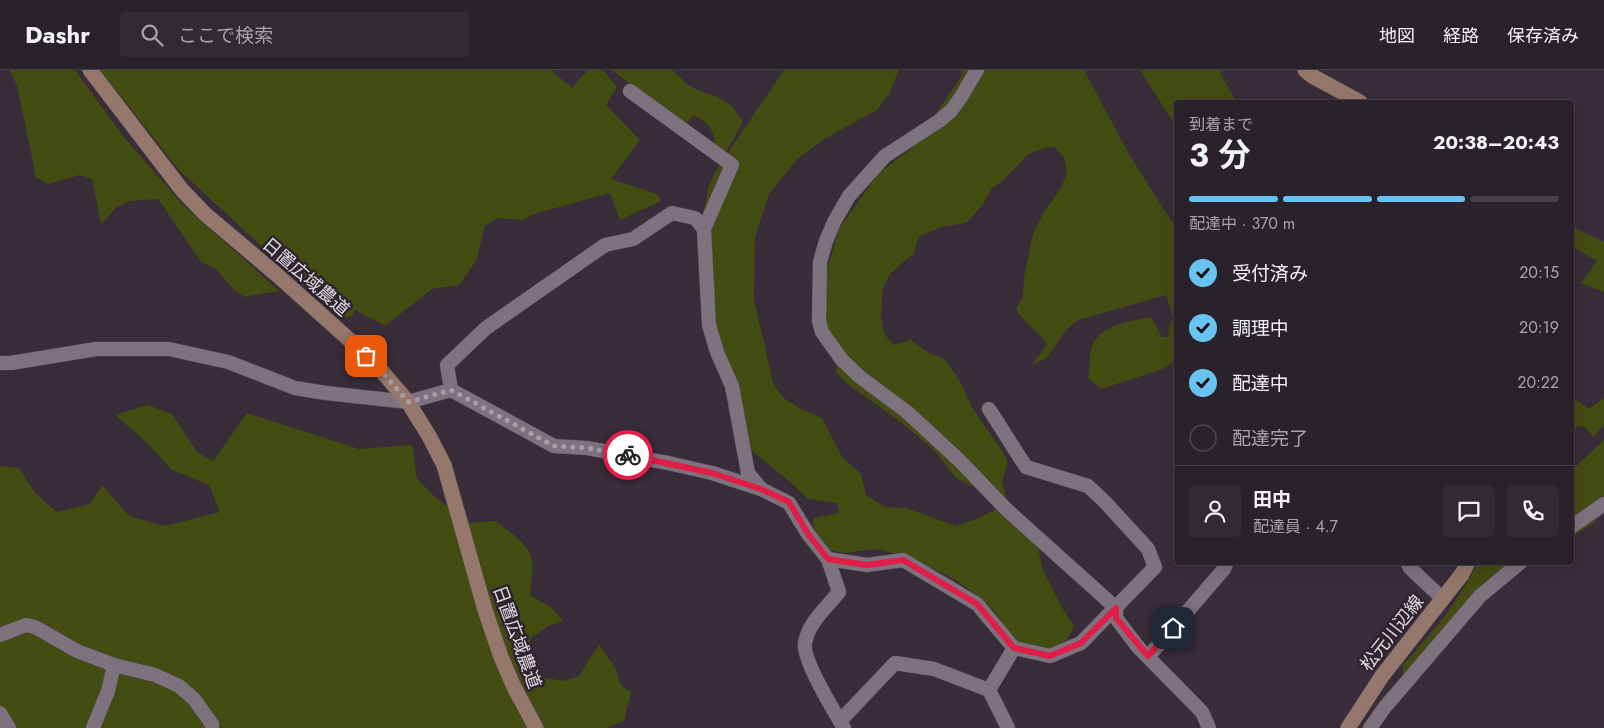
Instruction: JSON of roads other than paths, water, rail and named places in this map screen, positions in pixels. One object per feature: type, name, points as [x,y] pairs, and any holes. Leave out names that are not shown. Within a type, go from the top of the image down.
[{"type":"street","name":"日置広域農道","points":[[90,70],[182,190],[206,214],[354,344],[379,368],[408,402],[444,465],[485,610],[501,657],[514,687],[536,728]]},
{"type":"street","points":[[977,70],[951,111],[885,156],[849,196],[834,222],[820,262],[819,321],[822,332],[842,360],[860,377],[907,412],[1007,510],[1116,608],[1116,618],[1148,656],[1202,712],[1209,728]]},
{"type":"street","points":[[1305,70],[1312,76],[1356,100]]},
{"type":"street","points":[[630,91],[732,165],[704,229],[709,325],[717,352],[732,386],[748,473],[761,489]]},
{"type":"street","points":[[451,390],[447,365],[480,334],[605,245],[633,239],[672,213],[695,218],[704,229]]},
{"type":"street","points":[[0,363],[11,363],[96,349],[169,349],[228,362],[295,388],[326,393],[408,402],[451,390],[554,446],[587,448],[668,463],[712,473],[761,489],[789,502],[808,534],[828,559],[839,592],[814,622],[804,645],[812,669],[842,725],[895,663],[934,669],[988,690],[1008,728]]},
{"type":"street","points":[[828,559],[867,565],[903,560],[977,604],[1014,648],[1050,656],[1081,643],[1154,567],[1148,549],[1088,486],[1026,467],[989,409]]},
{"type":"street","points":[[1574,525],[1604,504]]},
{"type":"street","points":[[1148,656],[1226,565]]},
{"type":"street","points":[[1408,565],[1443,599]]},
{"type":"street","name":"松元川辺線","points":[[1348,728],[1382,676],[1443,599],[1466,565]]},
{"type":"street","points":[[1370,728],[1385,707],[1480,596],[1517,565]]},
{"type":"street","points":[[0,635],[26,625],[35,627],[77,651],[114,665],[155,675],[179,686],[194,699],[212,724],[212,728]]},
{"type":"street","points":[[988,690],[1014,648]]},
{"type":"street","points":[[93,728],[108,692],[114,665]]},
{"type":"street","points":[[0,713],[10,728]]}]
